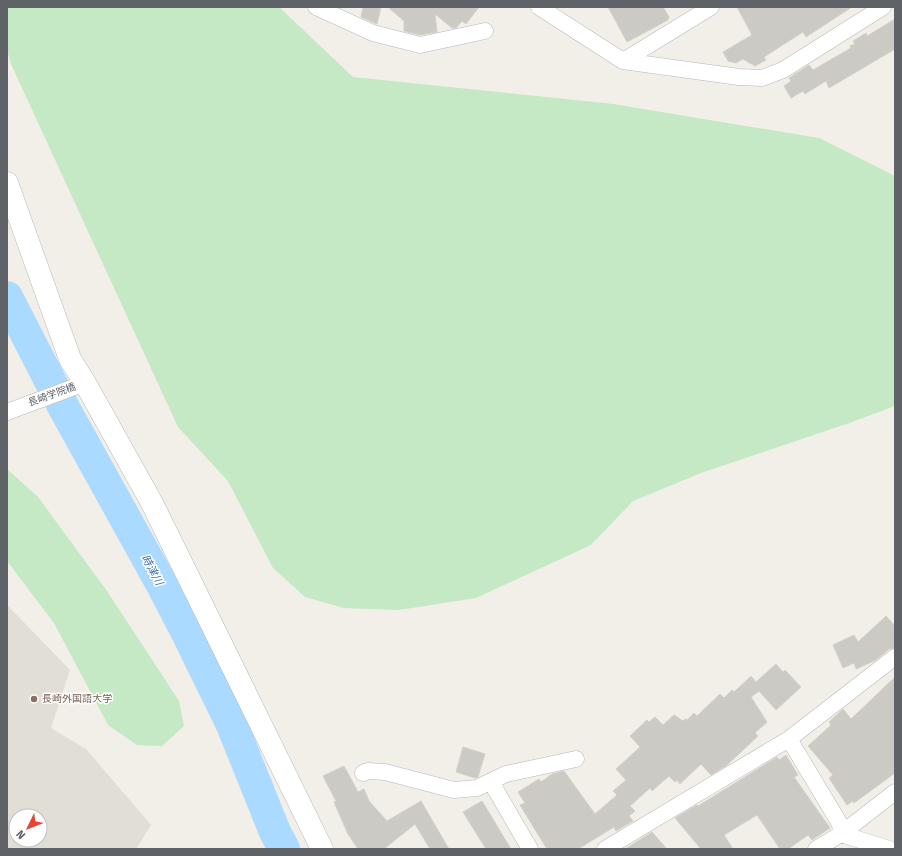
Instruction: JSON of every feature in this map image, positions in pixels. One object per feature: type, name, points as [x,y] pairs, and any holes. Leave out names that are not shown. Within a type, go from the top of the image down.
[{"type":"street","points":[[316,7],[373,33],[420,45],[485,31]]},
{"type":"street","points":[[623,61],[711,7]]},
{"type":"street","points":[[543,8],[623,61],[706,73],[762,78],[783,70],[883,7]]},
{"type":"street","points":[[7,183],[70,360],[85,383],[152,503],[322,849]]},
{"type":"street","name":"長崎学院橋","points":[[12,410],[85,383]]},
{"type":"street","points":[[604,849],[788,739],[895,657]]},
{"type":"street","points":[[788,739],[840,824],[841,834]]},
{"type":"street","points":[[363,773],[368,771],[386,772],[454,790],[477,788],[506,774],[576,760]]},
{"type":"street","points":[[491,782],[530,849]]},
{"type":"street","points":[[816,849],[841,834],[895,792]]},
{"type":"street","points":[[841,834],[889,849]]},
{"type":"shaded area","name":"長崎外国語大学","points":[[7,605],[70,670],[51,728],[86,749],[151,825],[136,849],[7,849]]},
{"type":"green space","points":[[7,7],[279,7],[353,77],[613,104],[819,138],[895,176],[895,406],[701,473],[633,501],[591,545],[476,598],[399,610],[344,608],[305,597],[273,568],[228,481],[178,427],[11,64],[7,50]]},
{"type":"green space","points":[[7,469],[38,497],[107,591],[179,701],[184,726],[162,746],[137,745],[108,725],[54,623],[7,561]]},
{"type":"building","points":[[363,7],[381,7],[377,24],[361,17]]},
{"type":"building","points":[[388,7],[479,7],[466,24],[462,21],[456,28],[452,28],[435,14],[437,32],[420,35],[404,31],[404,21]]},
{"type":"building","points":[[608,7],[663,7],[669,17],[668,20],[627,42]]},
{"type":"building","points":[[737,7],[852,7],[806,37],[803,32],[764,57],[766,60],[755,66],[743,59],[736,63],[728,61],[723,52],[752,35]]},
{"type":"building","points":[[895,19],[895,49],[829,88],[826,81],[805,94],[803,91],[791,98],[784,86],[791,81],[789,78],[809,65],[813,70],[851,48],[850,46],[855,44],[853,41],[866,33],[867,36]]},
{"type":"building","points":[[886,616],[895,626],[895,648],[889,649],[876,660],[856,669],[854,663],[843,668],[833,645],[854,635],[858,642]]},
{"type":"building","points":[[776,664],[783,672],[785,670],[801,687],[776,710],[759,691],[751,697],[767,722],[755,733],[758,736],[727,765],[711,775],[701,764],[680,784],[677,780],[675,782],[669,776],[652,791],[650,788],[630,806],[635,811],[629,816],[633,821],[616,831],[614,827],[578,849],[547,849],[520,805],[525,803],[518,792],[539,779],[541,782],[552,774],[564,771],[595,814],[617,795],[613,791],[626,780],[616,769],[640,747],[630,736],[647,720],[649,722],[655,717],[663,725],[674,715],[683,721],[685,719],[687,720],[694,713],[697,716],[720,694],[724,698],[732,690],[734,692],[751,676],[756,682]]},
{"type":"building","points":[[895,677],[895,773],[854,803],[853,801],[847,805],[829,778],[833,775],[808,746],[831,725],[829,722],[843,709],[851,719]]},
{"type":"building","points":[[463,747],[485,754],[478,777],[475,778],[456,772]]},
{"type":"building","points":[[786,755],[798,775],[794,777],[830,828],[812,840],[808,835],[788,849],[780,849],[757,815],[724,835],[733,849],[701,849],[675,818],[697,805],[698,806],[777,757],[779,760]]},
{"type":"building","points":[[344,766],[358,792],[364,789],[369,801],[387,821],[421,801],[449,849],[430,849],[415,824],[384,849],[358,849],[348,834],[334,802],[336,801],[323,776]]},
{"type":"building","points":[[482,801],[511,849],[486,849],[463,812]]},
{"type":"building","points":[[652,832],[667,849],[625,849],[649,834]]},
{"type":"waterway","name":"時津川","points":[[7,297],[64,408],[161,583],[188,635],[232,725],[275,832],[284,849]]},
{"type":"place","name":"長崎外国語大学","points":[[34,699]]}]
